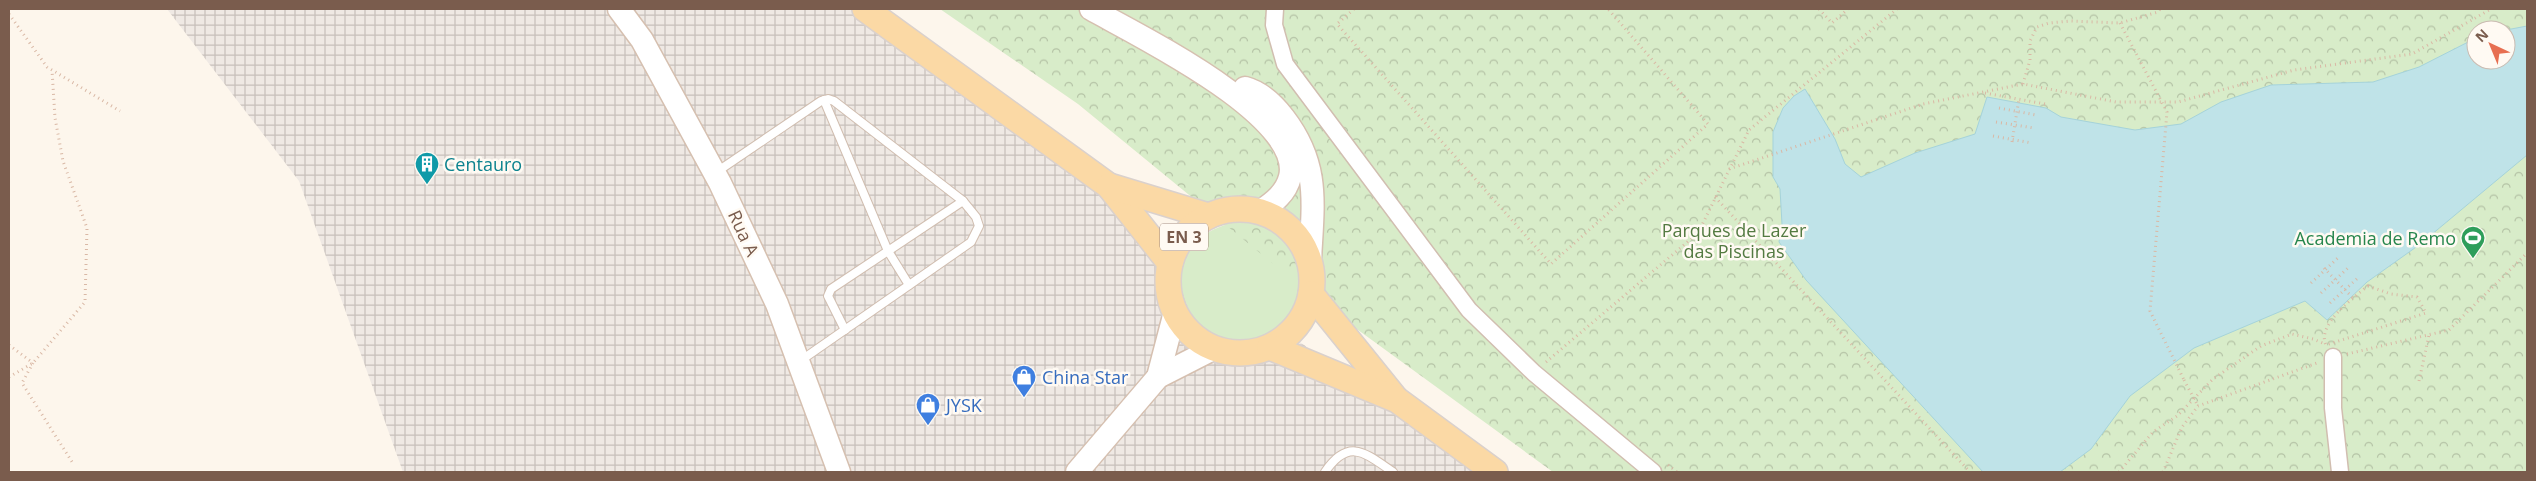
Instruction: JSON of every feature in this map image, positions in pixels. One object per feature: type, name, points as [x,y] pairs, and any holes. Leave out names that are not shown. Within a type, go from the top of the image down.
[{"type":"main road","name":"EN 3","points":[[865,9],[1110,186],[1170,263]]},
{"type":"main road","name":"EN 3","points":[[1110,186],[1208,216]]},
{"type":"main road","name":"EN 3","points":[[1243,208],[1261,211],[1278,219],[1302,243],[1310,260],[1313,277],[1311,294],[1306,311],[1297,326],[1285,338],[1270,347],[1252,353],[1232,353],[1214,348],[1191,334],[1174,312],[1168,288],[1170,263],[1178,244],[1191,228],[1208,216],[1226,210],[1243,208]]},
{"type":"main road","points":[[1311,294],[1397,400]]},
{"type":"main road","points":[[1270,347],[1397,400],[1495,472]]},
{"type":"street","name":"Rua A","points":[[619,9],[642,40],[715,173],[777,304],[839,472]]},
{"type":"street","points":[[1091,9],[1214,78],[1257,112],[1280,139],[1289,158],[1290,176],[1282,196],[1261,211]]},
{"type":"street","points":[[1275,9],[1274,25],[1285,64],[1469,310],[1534,373],[1657,466]]},
{"type":"street","points":[[1214,78],[1254,90],[1277,109],[1297,135],[1310,168],[1313,196],[1310,260]]},
{"type":"street","points":[[1158,377],[1174,312]]},
{"type":"street","points":[[1077,472],[1158,377],[1214,348]]},
{"type":"street","points":[[2330,351],[2333,408],[2340,472]]},
{"type":"lane","points":[[824,100],[888,251],[909,285]]},
{"type":"lane","points":[[715,173],[824,100],[834,101],[964,201],[976,217],[979,226],[977,234],[971,242],[798,362]]},
{"type":"lane","points":[[844,330],[828,296],[831,289],[964,201]]},
{"type":"lane","points":[[1325,472],[1342,453],[1350,451],[1363,452],[1393,472]]},
{"type":"path","points":[[1354,9],[1337,24],[1551,264],[1708,124],[1608,9]]},
{"type":"path","points":[[1819,9],[1832,23],[1848,9]]},
{"type":"path","points":[[1551,370],[1544,364],[1698,233],[1749,130],[1897,9]]},
{"type":"path","points":[[2023,84],[2030,60],[2030,41],[2037,27],[2049,23],[2071,21],[2120,23],[2158,12],[2160,9]]},
{"type":"path","points":[[1729,169],[1923,104],[2023,84],[2116,102],[2178,102],[2294,70],[2412,54],[2491,9]]},
{"type":"path","points":[[9,14],[47,67],[120,111]]},
{"type":"path","points":[[2120,23],[2167,112],[2150,311],[2198,406]]},
{"type":"path","points":[[52,70],[55,118],[63,161],[87,228],[85,302],[33,363],[22,383],[74,466]]},
{"type":"path","points":[[1982,92],[2045,104]]},
{"type":"path","points":[[2012,142],[2019,99]]},
{"type":"path","points":[[1999,108],[2036,114]]},
{"type":"path","points":[[1996,122],[2034,128]]},
{"type":"path","points":[[1994,136],[2032,143]]},
{"type":"path","points":[[1715,197],[1970,472]]},
{"type":"path","points":[[2311,283],[2324,268],[2340,256]]},
{"type":"path","points":[[2321,293],[2349,267]]},
{"type":"path","points":[[2324,268],[2353,298]]},
{"type":"path","points":[[2330,303],[2359,277]]},
{"type":"path","points":[[2368,286],[2391,294],[2417,297],[2426,313],[2330,351],[2324,340],[2327,326],[2353,298],[2368,286]]},
{"type":"path","points":[[2119,472],[2153,432],[2177,416],[2213,379],[2261,346],[2292,334],[2313,338],[2330,351]]},
{"type":"path","points":[[2420,381],[2429,335]]},
{"type":"path","points":[[9,345],[33,363]]},
{"type":"path","points":[[9,377],[33,363]]},
{"type":"path","points":[[1657,466],[1677,472]]},
{"type":"shaded area","points":[[167,9],[852,9],[1475,472],[403,472],[299,181]]},
{"type":"green space","name":"Parques de Lazer das Piscinas","points":[[940,9],[2527,9],[2527,472],[1553,472],[1321,303],[1078,104]]},
{"type":"green space","points":[[1242,221],[1300,269],[1298,296],[1287,319],[1273,331],[1245,342],[1219,338],[1199,323],[1186,302],[1181,277],[1188,253],[1207,233]]},
{"type":"water","points":[[2527,26],[2527,155],[2419,245],[2367,282],[2327,320],[2305,301],[2194,348],[2130,396],[2091,449],[2060,472],[1983,472],[1806,280],[1779,242],[1782,224],[1780,189],[1773,177],[1773,132],[1783,108],[1794,96],[1805,89],[1835,139],[1845,164],[1861,177],[1915,153],[1975,134],[1987,97],[2046,108],[2061,117],[2135,130],[2181,124],[2221,102],[2271,85],[2373,82],[2419,67],[2466,43],[2466,70],[2516,70],[2516,28]]},
{"type":"place","name":"Centauro","points":[[427,185]]},
{"type":"place","name":"Academia de Remo","points":[[2473,259]]},
{"type":"place","name":"China Star","points":[[1024,398]]},
{"type":"place","name":"JYSK","points":[[928,426]]}]
